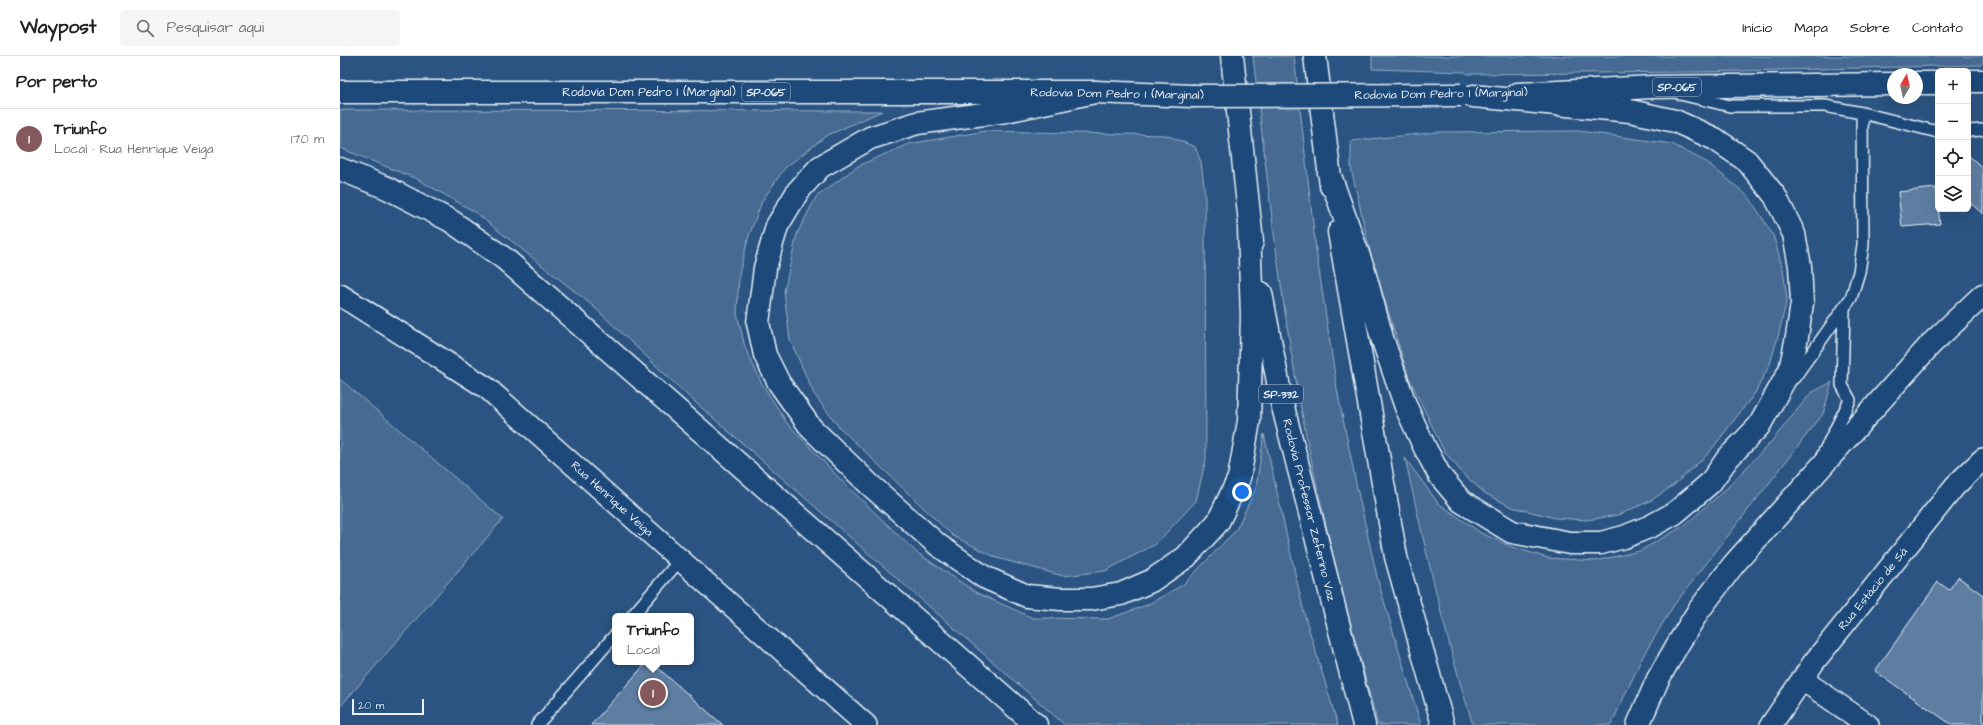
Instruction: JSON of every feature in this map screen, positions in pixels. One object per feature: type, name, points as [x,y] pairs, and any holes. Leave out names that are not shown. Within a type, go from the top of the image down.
[{"type":"highway","name":"Rodovia Professor Zeferino Vaz","points":[[1232,56],[1249,228],[1282,403],[1364,725]]},
{"type":"highway","points":[[1316,56],[1328,173],[1396,557],[1443,725]]},
{"type":"highway","points":[[1971,81],[1983,81]]},
{"type":"highway","points":[[1923,83],[1935,82]]},
{"type":"highway","name":"Rodovia Dom Pedro I (Marginal)","points":[[340,92],[1095,92],[1192,96],[1467,96],[1652,87],[1887,84]]},
{"type":"highway","points":[[1095,92],[1006,111],[917,122],[870,138],[820,167],[798,191],[777,226],[765,268],[758,323],[765,355],[779,383],[811,428],[869,484],[938,544],[984,577],[1027,596],[1061,599],[1092,599],[1121,594],[1151,581],[1186,557],[1218,522],[1239,478],[1249,421],[1252,317],[1249,228]]},
{"type":"highway","points":[[1328,173],[1363,268],[1382,338],[1406,408],[1424,448],[1440,476],[1461,501],[1512,532],[1541,539],[1570,543],[1601,543],[1624,537],[1651,526],[1675,512],[1710,483],[1728,458],[1758,426],[1790,370],[1802,303],[1800,266],[1794,234],[1775,196],[1747,161],[1715,139],[1675,121],[1630,111],[1467,96]]},
{"type":"highway","points":[[340,170],[387,188],[451,221],[505,259],[1036,725]]},
{"type":"highway","points":[[1638,725],[1658,679],[1699,610],[1734,564],[1931,344],[1983,295]]},
{"type":"street","name":"Rua Henrique Veiga","points":[[340,295],[487,388],[866,725]]},
{"type":"street","name":"Rua Estácio de Sá","points":[[1771,725],[1814,662],[1955,486],[1983,459]]},
{"type":"street","points":[[1803,680],[1868,725]]},
{"type":"lane","points":[[1652,87],[1730,106],[1825,106],[1862,113],[1935,131]]},
{"type":"lane","points":[[1758,426],[1844,310],[1851,298],[1859,272],[1863,245],[1862,113]]},
{"type":"lane","points":[[1971,131],[1983,130]]},
{"type":"lane","points":[[1809,480],[1850,400],[1842,385],[1844,310]]},
{"type":"lane","points":[[635,613],[680,560]]},
{"type":"lane","points":[[537,725],[612,639]]},
{"type":"shaded area","points":[[1253,56],[1294,56],[1316,250],[1337,389],[1378,581],[1421,725],[1378,725],[1334,560],[1306,434],[1284,308]]},
{"type":"shaded area","points":[[1372,56],[1983,56],[1983,63],[1981,65],[1699,72],[1468,74],[1465,72],[1372,69]]},
{"type":"shaded area","points":[[340,110],[882,111],[826,136],[785,168],[762,201],[749,236],[739,274],[737,313],[745,347],[761,382],[787,423],[845,484],[916,552],[977,593],[1033,618],[1108,619],[1147,605],[1184,584],[1236,530],[1256,488],[1264,434],[1304,613],[1338,725],[1065,725],[687,395],[593,306],[475,212],[417,179],[340,148]]},
{"type":"shaded area","points":[[986,131],[1166,135],[1195,147],[1201,162],[1205,194],[1206,459],[1196,501],[1156,544],[1105,571],[1063,576],[997,558],[953,536],[839,427],[814,394],[790,340],[784,292],[797,234],[816,197],[858,166],[908,144]]},
{"type":"shaded area","points":[[1579,131],[1672,144],[1708,163],[1749,197],[1773,235],[1783,269],[1787,299],[1770,364],[1755,393],[1708,454],[1674,485],[1650,501],[1618,515],[1587,520],[1555,518],[1512,507],[1486,494],[1465,476],[1444,451],[1409,378],[1371,256],[1351,168],[1351,141],[1438,132]]},
{"type":"shaded area","points":[[340,379],[503,519],[340,707]]},
{"type":"shaded area","points":[[1832,382],[1823,414],[1674,605],[1643,656],[1611,725],[1473,725],[1444,626],[1405,458],[1438,503],[1481,533],[1512,547],[1548,558],[1595,561],[1640,551],[1685,525],[1726,489],[1771,442],[1811,393]]},
{"type":"building","points":[[1971,158],[1983,168],[1983,214],[1971,204]]},
{"type":"building","points":[[1935,188],[1935,212],[1939,212],[1940,224],[1902,227],[1898,192]]},
{"type":"building","points":[[1958,577],[1983,595],[1983,725],[1952,725],[1875,671],[1938,582],[1949,590]]},
{"type":"building","points":[[644,665],[654,665],[723,725],[591,725]]},
{"type":"place","name":"Triunfo","points":[[653,693]]}]
